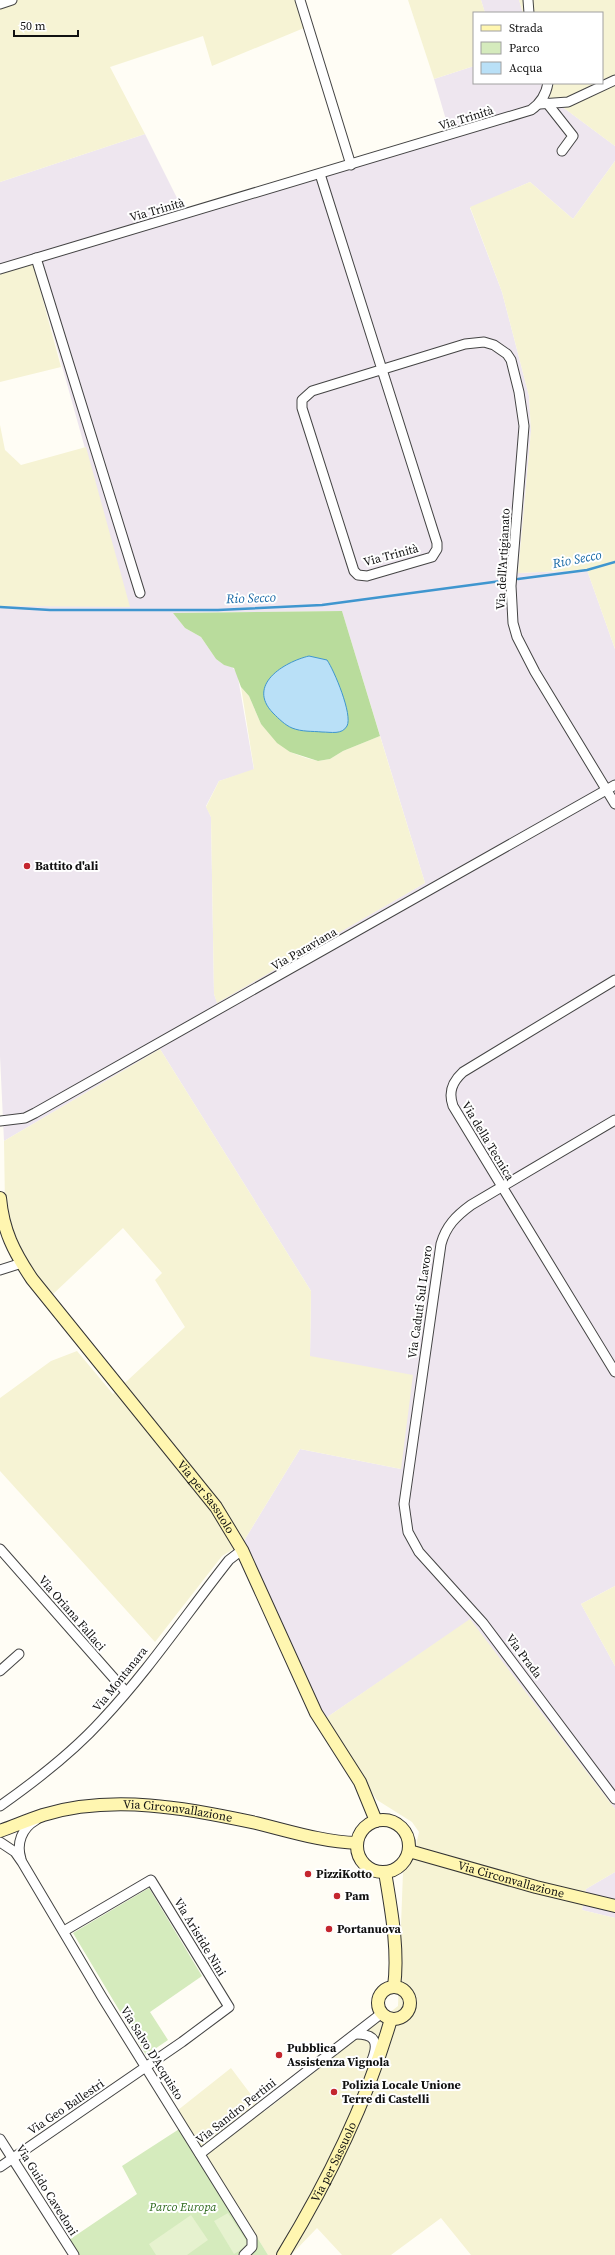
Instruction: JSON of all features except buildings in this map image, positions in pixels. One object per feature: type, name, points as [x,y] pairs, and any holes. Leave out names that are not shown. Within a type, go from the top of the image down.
[{"type":"main road","name":"Via per Sassuolo","points":[[0,1198],[4,1229],[22,1263],[47,1299],[216,1507],[242,1550],[316,1713],[360,1782],[376,1821]]},
{"type":"main road","name":"Via Circonvallazione","points":[[0,1831],[43,1815],[108,1805],[176,1807],[319,1838],[357,1843]]},
{"type":"main road","points":[[376,1821],[391,1821],[403,1830],[409,1843],[408,1851],[406,1857],[398,1868],[385,1872],[378,1872],[364,1864],[357,1851],[357,1843],[365,1827],[376,1821]]},
{"type":"main road","name":"Via Circonvallazione","points":[[408,1851],[536,1887],[615,1906]]},
{"type":"main road","points":[[385,1872],[396,1970],[394,1987]]},
{"type":"main road","points":[[394,1987],[406,1992],[410,2004],[404,2016],[386,2016],[378,2004],[380,1995],[386,1989],[394,1987]]},
{"type":"main road","name":"Via per Sassuolo","points":[[283,2255],[320,2191],[370,2085],[386,2016]]},
{"type":"street","points":[[0,4],[12,0]]},
{"type":"street","points":[[300,0],[351,165]]},
{"type":"street","points":[[528,0],[529,12]]},
{"type":"street","name":"Via Trinità","points":[[0,269],[351,165],[531,110],[544,104],[568,102],[615,80]]},
{"type":"street","points":[[548,84],[544,104],[573,136],[562,151]]},
{"type":"street","name":"Via Trinità","points":[[320,174],[381,370],[436,537],[437,549],[432,557],[362,576],[358,575],[352,566],[302,408],[302,400],[312,391],[381,370],[465,344],[484,342],[494,345]]},
{"type":"street","points":[[36,258],[140,593]]},
{"type":"street","name":"Via dell'Artigianato","points":[[494,345],[507,354],[511,360],[519,392],[524,426],[511,586],[513,623],[523,651],[615,804]]},
{"type":"street","name":"Via Paraviana","points":[[0,1121],[24,1118],[35,1113],[615,784]]},
{"type":"street","name":"Via della Tecnica","points":[[615,980],[463,1072],[454,1083],[450,1098],[453,1106],[615,1372]]},
{"type":"street","name":"Via Caduti Sul Lavoro","points":[[408,1532],[404,1504],[440,1244],[447,1228],[459,1214],[471,1205],[503,1188],[615,1120]]},
{"type":"street","points":[[0,1270],[22,1263]]},
{"type":"street","name":"Via Prada","points":[[408,1532],[419,1552],[494,1637],[615,1799]]},
{"type":"street","name":"Via Oriana Fallaci","points":[[0,1548],[126,1692]]},
{"type":"street","name":"Via Montanara","points":[[0,1806],[42,1776],[103,1719],[126,1692],[229,1560],[242,1550]]},
{"type":"street","points":[[0,1671],[19,1654]]},
{"type":"street","name":"Via Salvo D'Acquisto","points":[[22,1862],[19,1846],[20,1839],[29,1825],[43,1815]]},
{"type":"street","name":"Via Salvo D'Acquisto","points":[[0,1842],[15,1852],[22,1862],[254,2241],[252,2247],[244,2255]]},
{"type":"street","name":"Via Aristide Nini","points":[[64,1931],[151,1880],[208,1972],[228,2007],[146,2066]]},
{"type":"street","name":"Via Sandro Pertini","points":[[200,2154],[356,2034],[386,2016]]},
{"type":"street","points":[[356,2034],[368,2035],[375,2043],[375,2053],[367,2073],[370,2085]]},
{"type":"street","name":"Via Geo Ballestri","points":[[0,2167],[146,2066]]},
{"type":"street","name":"Via Guido Cavedoni","points":[[0,2139],[74,2255]]},
{"type":"shaded area","points":[[0,0],[297,0],[304,28],[212,66],[203,36],[110,67],[145,134],[0,182]]},
{"type":"shaded area","points":[[408,0],[481,0],[485,12],[473,12],[473,66],[434,79]]},
{"type":"shaded area","points":[[481,0],[519,0],[523,12],[485,12]]},
{"type":"shaded area","points":[[519,0],[615,0],[615,146],[549,97],[545,84],[603,84],[603,12],[523,12]]},
{"type":"shaded area","points":[[473,66],[473,84],[545,84],[549,97],[615,146],[615,161],[573,219],[530,182],[470,208],[502,292],[529,396],[531,431],[518,573],[587,570],[615,649],[615,1586],[581,1604],[615,1666],[615,1809],[470,1620],[323,1720],[242,1544],[300,1449],[401,1469],[310,1356],[311,1291],[160,1049],[4,1141],[0,1056],[0,606],[129,606],[31,255],[0,265],[0,182],[145,134],[185,214],[449,130],[434,79]],"holes":[[[342,611],[425,883],[217,1002],[214,994],[211,817],[206,806],[219,781],[254,770],[237,672],[231,666],[224,665],[216,659],[201,637],[185,628],[173,613]]]},
{"type":"shaded area","points":[[615,161],[615,649],[587,570],[518,573],[531,431],[529,396],[502,292],[470,207],[530,182],[573,219]]},
{"type":"shaded area","points":[[33,263],[61,367],[0,382],[0,274]]},
{"type":"shaded area","points":[[0,425],[5,450],[21,465],[86,447],[130,607],[0,606]]},
{"type":"shaded area","points":[[241,687],[249,696],[261,724],[290,752],[306,758],[318,761],[330,759],[343,751],[380,736],[425,883],[217,1003],[214,994],[211,817],[206,807],[219,781],[254,769]]},
{"type":"shaded area","points":[[160,1049],[311,1291],[310,1356],[413,1375],[401,1469],[300,1449],[242,1544],[222,1556],[155,1642],[0,1471],[0,1398],[51,1361],[77,1351],[113,1394],[185,1327],[155,1280],[162,1273],[123,1228],[51,1296],[25,1262],[10,1233],[5,1206],[4,1141]]},
{"type":"shaded area","points":[[615,1586],[615,1666],[581,1604]]},
{"type":"shaded area","points":[[470,1619],[615,1809],[615,1872],[586,1889],[582,1910],[615,1918],[615,2255],[471,2255],[441,2218],[391,2255],[342,2255],[317,2228],[291,2255],[268,2255],[178,2110],[231,2068],[264,2112],[398,2006],[403,1872],[414,1854],[419,1832],[412,1822],[377,1800],[323,1720]]},
{"type":"shaded area","points":[[615,1872],[615,1918],[582,1910],[586,1889]]},
{"type":"green space","points":[[342,611],[380,736],[343,751],[330,759],[318,761],[290,752],[277,743],[261,724],[249,696],[241,687],[234,668],[224,665],[216,659],[201,637],[185,628],[173,613]]},
{"type":"green space","points":[[149,1888],[202,1976],[150,2012],[168,2040],[146,2055],[73,1933]]},
{"type":"green space","name":"Parco Europa","points":[[187,2124],[268,2255],[74,2255],[66,2242],[137,2194],[122,2166]]},
{"type":"green space","points":[[228,2213],[249,2245],[234,2254],[214,2221]]},
{"type":"green space","points":[[191,2215],[208,2240],[187,2255],[156,2255],[149,2244]]},
{"type":"water","points":[[309,656],[327,660],[334,673],[342,693],[347,712],[347,726],[342,731],[303,731],[292,728],[284,724],[266,703],[264,693],[266,684],[272,676],[289,664]]},
{"type":"waterway","name":"Rio Secco","points":[[518,579],[587,570],[615,562]]},
{"type":"waterway","name":"Rio Secco","points":[[0,607],[50,610],[218,610],[322,605],[501,581]]},
{"type":"place","name":"Battito d'ali","points":[[27,866]]},
{"type":"place","name":"PizziKotto","points":[[308,1874]]},
{"type":"place","name":"Pam","points":[[337,1896]]},
{"type":"place","name":"Portanuova","points":[[329,1929]]},
{"type":"place","name":"Pubblica Assistenza Vignola","points":[[279,2055]]},
{"type":"place","name":"Polizia Locale Unione Terre di Castelli","points":[[334,2092]]}]
